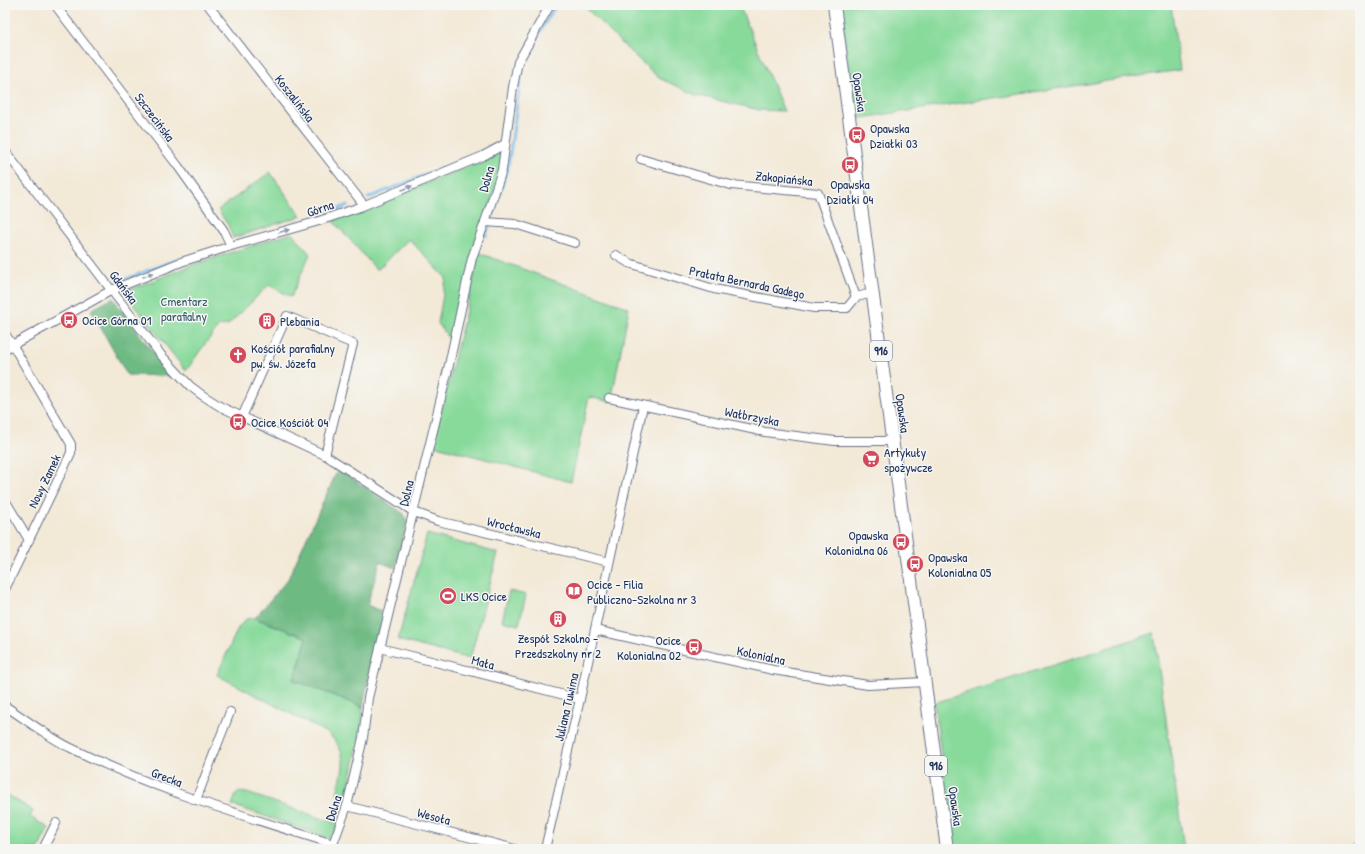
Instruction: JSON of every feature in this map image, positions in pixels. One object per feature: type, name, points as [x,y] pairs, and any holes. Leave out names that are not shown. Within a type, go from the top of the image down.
[{"type":"main road","name":"Opawska","points":[[834,5],[947,849]]},
{"type":"street","name":"Szczecińska","points":[[55,5],[178,166],[224,230],[231,246]]},
{"type":"street","name":"Koszalińska","points":[[208,5],[364,205]]},
{"type":"street","points":[[506,144],[518,62],[550,5]]},
{"type":"street","name":"Górna","points":[[5,349],[112,290],[181,262],[319,221],[364,205],[484,156],[506,144]]},
{"type":"street","name":"Dolna","points":[[332,846],[347,806],[363,738],[368,698],[449,365],[472,258],[490,223],[502,170],[506,144]]},
{"type":"street","name":"Gdańska","points":[[5,151],[161,355],[190,386],[202,396],[220,407],[325,455],[414,512]]},
{"type":"street","name":"Zakopiańska","points":[[641,159],[731,185],[818,193],[856,297]]},
{"type":"street","points":[[490,223],[515,224],[575,243]]},
{"type":"street","name":"Prałata Bernarda Gadego","points":[[616,256],[629,263],[714,289],[814,308],[847,308],[856,297],[873,293]]},
{"type":"street","points":[[242,417],[287,316],[352,344],[325,455]]},
{"type":"street","name":"Nowy Zamek","points":[[5,334],[71,444],[71,453],[5,589]]},
{"type":"street","name":"Wałbrzyska","points":[[609,398],[765,432],[835,441],[892,441]]},
{"type":"street","name":"Juliana Tuwima","points":[[545,849],[580,699],[643,406]]},
{"type":"street","points":[[5,500],[29,540]]},
{"type":"street","name":"Wrocławska","points":[[414,512],[438,521],[609,562]]},
{"type":"street","name":"Kolonialna","points":[[595,630],[773,670],[868,685],[925,682]]},
{"type":"street","name":"Mała","points":[[380,648],[580,699]]},
{"type":"street","name":"Grecka","points":[[5,706],[70,748],[141,779],[196,800],[332,846]]},
{"type":"street","points":[[196,800],[230,712]]},
{"type":"street","name":"Wesoła","points":[[347,806],[515,849]]},
{"type":"street","points":[[43,849],[56,823]]},
{"type":"green space","points":[[583,5],[739,5],[784,111],[759,110],[696,95],[659,78]]},
{"type":"green space","points":[[840,5],[1171,5],[1180,70],[855,119]]},
{"type":"green space","points":[[504,146],[501,169],[451,342],[438,323],[446,278],[409,239],[377,270],[333,221],[469,166]]},
{"type":"green space","points":[[270,172],[301,216],[233,238],[228,225],[218,210]]},
{"type":"green space","name":"Cmentarz parafialny","points":[[292,233],[310,254],[291,297],[269,285],[228,325],[219,326],[186,371],[124,292],[195,264]]},
{"type":"green space","points":[[479,253],[629,308],[611,402],[589,397],[571,482],[433,445]]},
{"type":"green space","points":[[113,298],[149,347],[173,376],[127,375],[91,310]]},
{"type":"green space","points":[[338,469],[404,514],[407,523],[395,568],[380,562],[367,605],[384,612],[371,664],[363,707],[294,680],[307,638],[255,618],[288,579]]},
{"type":"green space","name":"LKS Ocice","points":[[427,534],[498,553],[470,659],[398,640]]},
{"type":"green space","points":[[509,591],[526,595],[519,625],[502,621]]},
{"type":"green space","points":[[255,618],[307,638],[294,680],[363,707],[362,725],[346,801],[337,794],[343,769],[342,756],[336,742],[329,734],[217,675],[238,628],[246,619]]},
{"type":"green space","points":[[1154,633],[1184,849],[954,849],[934,703]]},
{"type":"green space","points":[[237,792],[247,793],[338,824],[332,839],[232,805]]},
{"type":"green space","points":[[5,793],[33,811],[30,817],[49,828],[38,849],[5,849]]},
{"type":"waterway","points":[[486,236],[508,168],[522,69],[527,54],[556,5]]},
{"type":"waterway","points":[[485,151],[493,145]]},
{"type":"waterway","points":[[368,198],[469,157]]},
{"type":"waterway","points":[[328,214],[348,205]]},
{"type":"waterway","points":[[307,220],[322,216]]},
{"type":"waterway","points":[[123,280],[175,260]]},
{"type":"waterway","points":[[1350,849],[1360,840]]},
{"type":"place","name":"Opawska Działki 03","points":[[857,135]]},
{"type":"place","name":"Opawska Działki 04","points":[[850,165]]},
{"type":"place","name":"Ocice Górna 01","points":[[69,320]]},
{"type":"place","name":"Plebania","points":[[267,321]]},
{"type":"place","name":"Kościół parafialny pw. św. Józefa","points":[[238,355]]},
{"type":"place","name":"Ocice Kościół 04","points":[[238,422]]},
{"type":"place","name":"Artykuły spożywcze","points":[[871,459]]},
{"type":"place","name":"Opawska Kolonialna 06","points":[[901,542]]},
{"type":"place","name":"Opawska Kolonialna 05","points":[[915,564]]},
{"type":"place","name":"Ocice - Filia Publiczno-Szkolna nr 3","points":[[574,591]]},
{"type":"place","name":"LKS Ocice","points":[[448,596]]},
{"type":"place","name":"Zespół Szkolno - Przedszkolny nr 2","points":[[558,619]]},
{"type":"place","name":"Ocice Kolonialna 02","points":[[694,647]]}]
